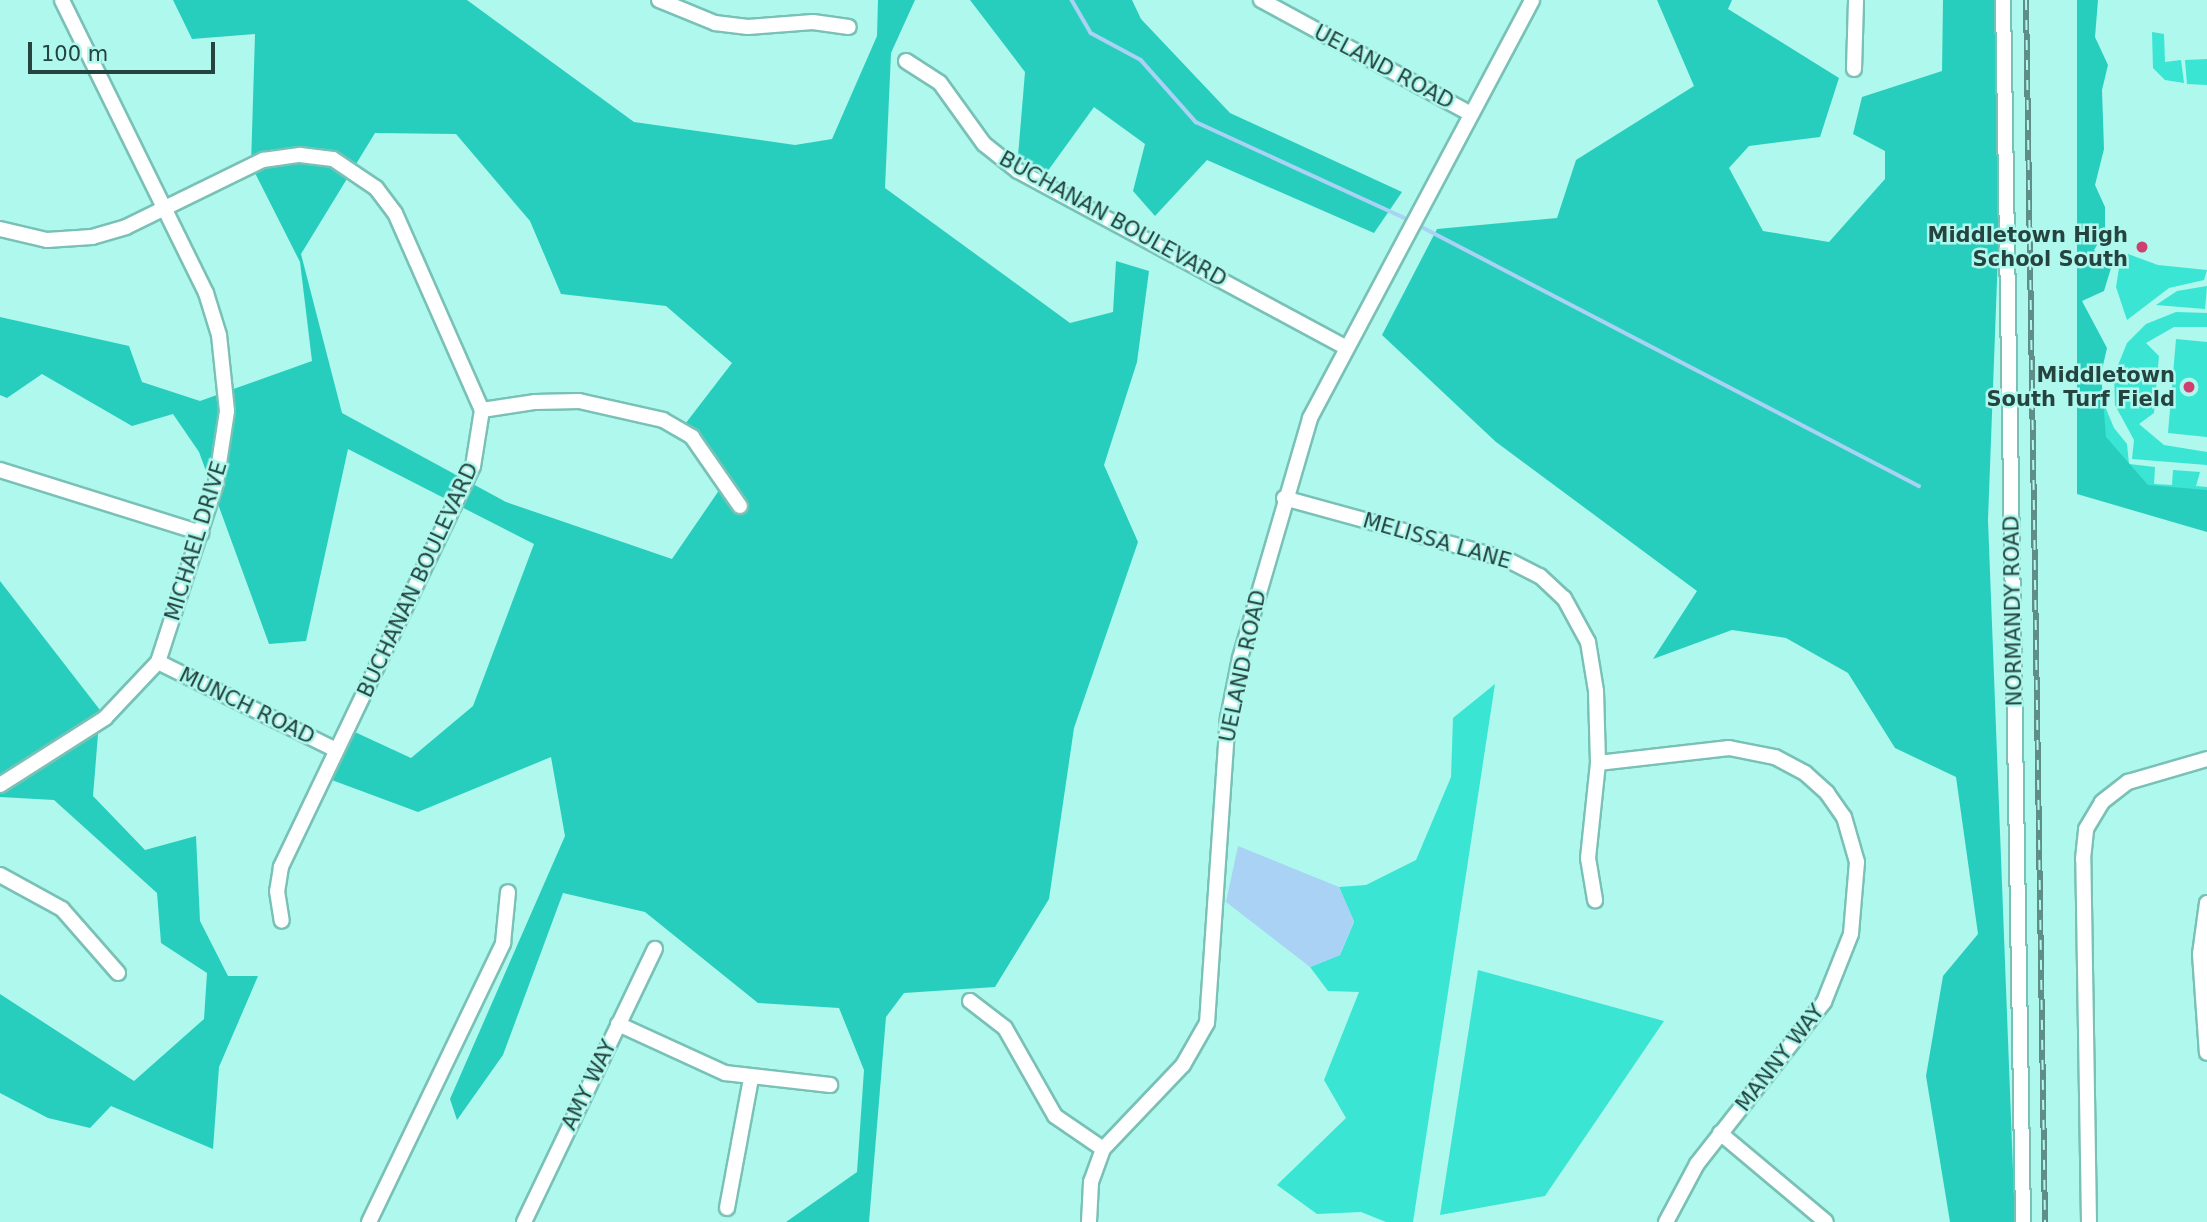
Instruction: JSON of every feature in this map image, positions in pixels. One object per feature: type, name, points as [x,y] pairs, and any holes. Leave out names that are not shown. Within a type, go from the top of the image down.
[{"type":"street","name":"MICHAEL DRIVE","points":[[0,785],[105,718],[158,662],[201,533],[224,442],[225,366],[206,293],[62,0]]},
{"type":"street","points":[[659,0],[698,18],[726,24],[768,28],[823,23],[849,27]]},
{"type":"street","name":"UELAND ROAD","points":[[1261,0],[1471,114]]},
{"type":"street","name":"UELAND ROAD","points":[[1089,1222],[1091,1182],[1103,1149],[1184,1065],[1207,1023],[1228,718],[1284,498],[1310,418],[1345,347],[1532,0]]},
{"type":"street","points":[[1854,69],[1856,0]]},
{"type":"street","name":"NORMANDY ROAD","points":[[2003,0],[2023,1222]]},
{"type":"street","name":"BUCHANAN BOULEVARD","points":[[906,61],[940,83],[985,144],[1018,171],[1345,347]]},
{"type":"street","points":[[0,229],[47,240],[82,239],[126,227],[263,160],[311,156],[348,167],[376,188],[396,213],[482,411],[535,402],[579,401],[663,420],[692,437],[740,506]]},
{"type":"street","name":"BUCHANAN BOULEVARD","points":[[282,921],[277,891],[281,867],[473,466],[482,411]]},
{"type":"street","points":[[0,470],[201,533]]},
{"type":"street","name":"MELISSA LANE","points":[[1284,498],[1506,559],[1550,584],[1573,611],[1588,642],[1598,763],[1588,858],[1595,900]]},
{"type":"street","name":"MUNCH ROAD","points":[[158,662],[337,750]]},
{"type":"street","name":"MANNY WAY","points":[[1598,763],[1729,748],[1760,752],[1814,780],[1836,805],[1850,832],[1858,890],[1852,934],[1838,974],[1814,1018],[1720,1133],[1690,1175],[1666,1222]]},
{"type":"street","points":[[2089,1222],[2083,859],[2086,829],[2102,802],[2128,782],[2207,759]]},
{"type":"street","points":[[0,875],[62,909],[118,973]]},
{"type":"street","points":[[369,1222],[503,943],[508,892]]},
{"type":"street","points":[[2207,903],[2200,954],[2207,1053]]},
{"type":"street","name":"AMY WAY","points":[[524,1222],[655,949]]},
{"type":"street","points":[[970,1001],[1005,1028],[1055,1116],[1103,1149]]},
{"type":"street","points":[[618,1024],[714,1069],[751,1079],[830,1085]]},
{"type":"street","points":[[727,1208],[751,1079]]},
{"type":"street","points":[[1720,1133],[1826,1222]]},
{"type":"green space","points":[[173,0],[467,0],[634,122],[795,145],[832,139],[877,36],[878,0],[915,0],[891,53],[885,188],[1070,323],[1113,312],[1116,261],[1149,271],[1137,362],[1104,465],[1138,542],[1074,728],[1049,899],[995,987],[904,993],[886,1017],[869,1222],[786,1222],[857,1172],[864,1070],[839,1008],[758,1003],[645,912],[563,893],[503,1055],[457,1120],[450,1099],[565,836],[551,757],[418,812],[321,776],[344,727],[411,758],[473,706],[534,544],[348,449],[306,641],[269,644],[199,452],[173,414],[132,426],[42,374],[7,398],[0,395],[0,317],[129,346],[142,382],[200,401],[312,361],[300,262],[251,165],[255,34],[192,39]],"holes":[[[375,133],[456,134],[530,221],[561,294],[666,306],[732,363],[682,428],[722,486],[672,559],[506,502],[342,413],[301,254]]]},
{"type":"green space","points":[[970,0],[1132,0],[1141,19],[1230,113],[1402,192],[1374,233],[1207,160],[1155,216],[1133,191],[1145,144],[1094,107],[1047,172],[1018,156],[1025,72]]},
{"type":"green space","points":[[1657,0],[1732,0],[1728,9],[1839,78],[1820,137],[1749,146],[1729,168],[1763,231],[1829,242],[1885,179],[1885,151],[1853,134],[1862,97],[1942,71],[1943,0],[2000,0],[2004,95],[1988,520],[2015,1222],[1950,1222],[1926,1076],[1943,976],[1978,934],[1956,777],[1895,748],[1848,673],[1786,638],[1732,630],[1653,659],[1697,591],[1496,442],[1382,335],[1437,229],[1557,218],[1576,160],[1694,86]]},
{"type":"green space","points":[[2077,0],[2098,0],[2095,37],[2108,65],[2102,90],[2104,149],[2095,185],[2105,207],[2105,232],[2094,250],[2111,268],[2104,291],[2082,301],[2107,348],[2101,374],[2106,437],[2148,485],[2207,490],[2207,532],[2077,494]]},
{"type":"green space","points":[[2152,32],[2164,34],[2165,62],[2181,60],[2184,83],[2165,80],[2153,68]]},
{"type":"green space","points":[[2207,59],[2207,85],[2187,84],[2185,60]]},
{"type":"green space","points":[[2128,254],[2158,265],[2207,270],[2204,280],[2169,288],[2127,320],[2116,287],[2119,268]]},
{"type":"green space","points":[[2207,286],[2205,309],[2156,305],[2177,291]]},
{"type":"green space","points":[[2176,312],[2207,313],[2207,327],[2174,327],[2146,343],[2159,356],[2154,413],[2139,424],[2164,445],[2207,452],[2207,465],[2132,459],[2134,440],[2115,405],[2114,375],[2127,343],[2146,324]]},
{"type":"green space","name":"Middletown South Turf Field","points":[[2176,339],[2207,342],[2207,437],[2168,433]]},
{"type":"green space","points":[[2102,399],[2114,428],[2127,444],[2129,464],[2155,467],[2154,484],[2172,485],[2173,470],[2200,472],[2196,486],[2207,487],[2207,494],[2150,490],[2101,436]]},
{"type":"green space","points":[[0,581],[100,710],[93,796],[145,850],[196,836],[200,921],[228,976],[258,976],[219,1067],[213,1149],[111,1106],[90,1128],[48,1118],[0,1093],[0,994],[134,1081],[204,1019],[207,973],[161,943],[157,893],[54,800],[0,797]]},
{"type":"green space","points":[[1495,684],[1413,1222],[1386,1222],[1361,1212],[1317,1214],[1277,1185],[1346,1118],[1324,1080],[1359,992],[1328,991],[1310,967],[1340,955],[1354,922],[1339,887],[1366,885],[1416,860],[1451,777],[1453,718]]},
{"type":"green space","points":[[1478,970],[1664,1021],[1545,1196],[1440,1215]]},
{"type":"water","points":[[1238,846],[1339,887],[1354,921],[1340,955],[1310,967],[1226,902]]},
{"type":"waterway","points":[[1072,0],[1091,33],[1141,60],[1196,122],[1411,221]]},
{"type":"waterway","points":[[1418,225],[1919,486]]},
{"type":"railway","points":[[2026,0],[2045,1222]]},
{"type":"place","name":"Middletown High School South","points":[[2142,247]]},
{"type":"place","name":"Middletown South Turf Field","points":[[2189,387]]}]
